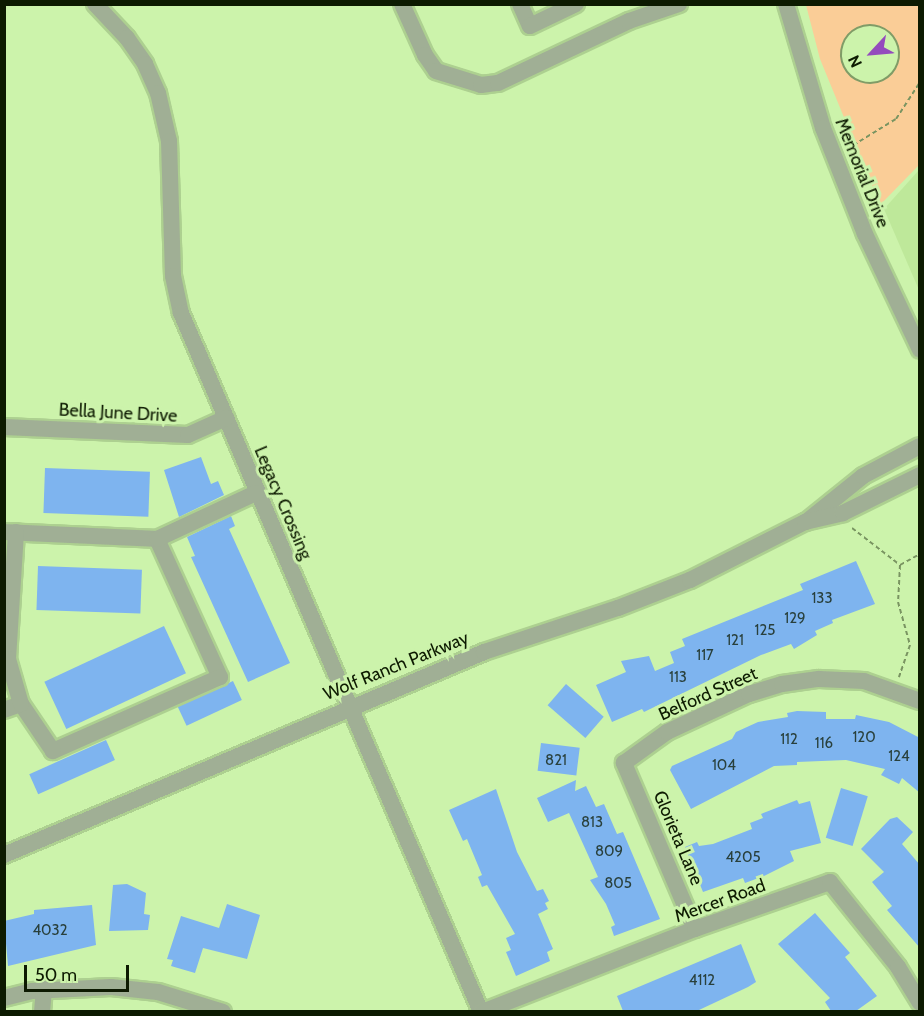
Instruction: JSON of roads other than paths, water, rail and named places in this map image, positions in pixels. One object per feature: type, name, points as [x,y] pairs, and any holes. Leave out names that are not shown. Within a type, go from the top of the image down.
[{"type":"street","name":"Legacy Crossing","points":[[95,4],[127,38],[146,64],[158,93],[169,141],[173,276],[181,313],[256,493],[482,1011]]},
{"type":"street","points":[[402,4],[424,55],[436,71],[481,85],[498,83],[629,21],[679,4]]},
{"type":"street","points":[[520,4],[530,26],[576,4]]},
{"type":"street","name":"Memorial Drive","points":[[786,4],[804,74],[833,155],[920,351]]},
{"type":"street","name":"Bella June Drive","points":[[4,427],[188,435],[226,418]]},
{"type":"street","name":"Wolf Ranch Parkway","points":[[4,855],[350,706],[484,652],[618,608],[690,580],[806,522],[863,476],[920,446]]},
{"type":"street","name":"Wolf Ranch Parkway","points":[[806,522],[843,513],[920,475]]},
{"type":"street","points":[[157,539],[220,676],[53,751],[13,707],[8,659],[10,532],[157,539],[256,493]]},
{"type":"street","name":"Belford Street","points":[[624,763],[667,732],[749,694],[782,684],[819,679],[864,681],[920,701]]},
{"type":"street","name":"Glorieta Lane","points":[[624,763],[695,929]]},
{"type":"street","name":"Mercer Road","points":[[482,1011],[695,929],[830,882],[898,967],[920,1004]]},
{"type":"street","points":[[4,998],[44,989],[111,987],[146,991],[223,1011]]},
{"type":"street","points":[[42,1011],[44,989]]}]
